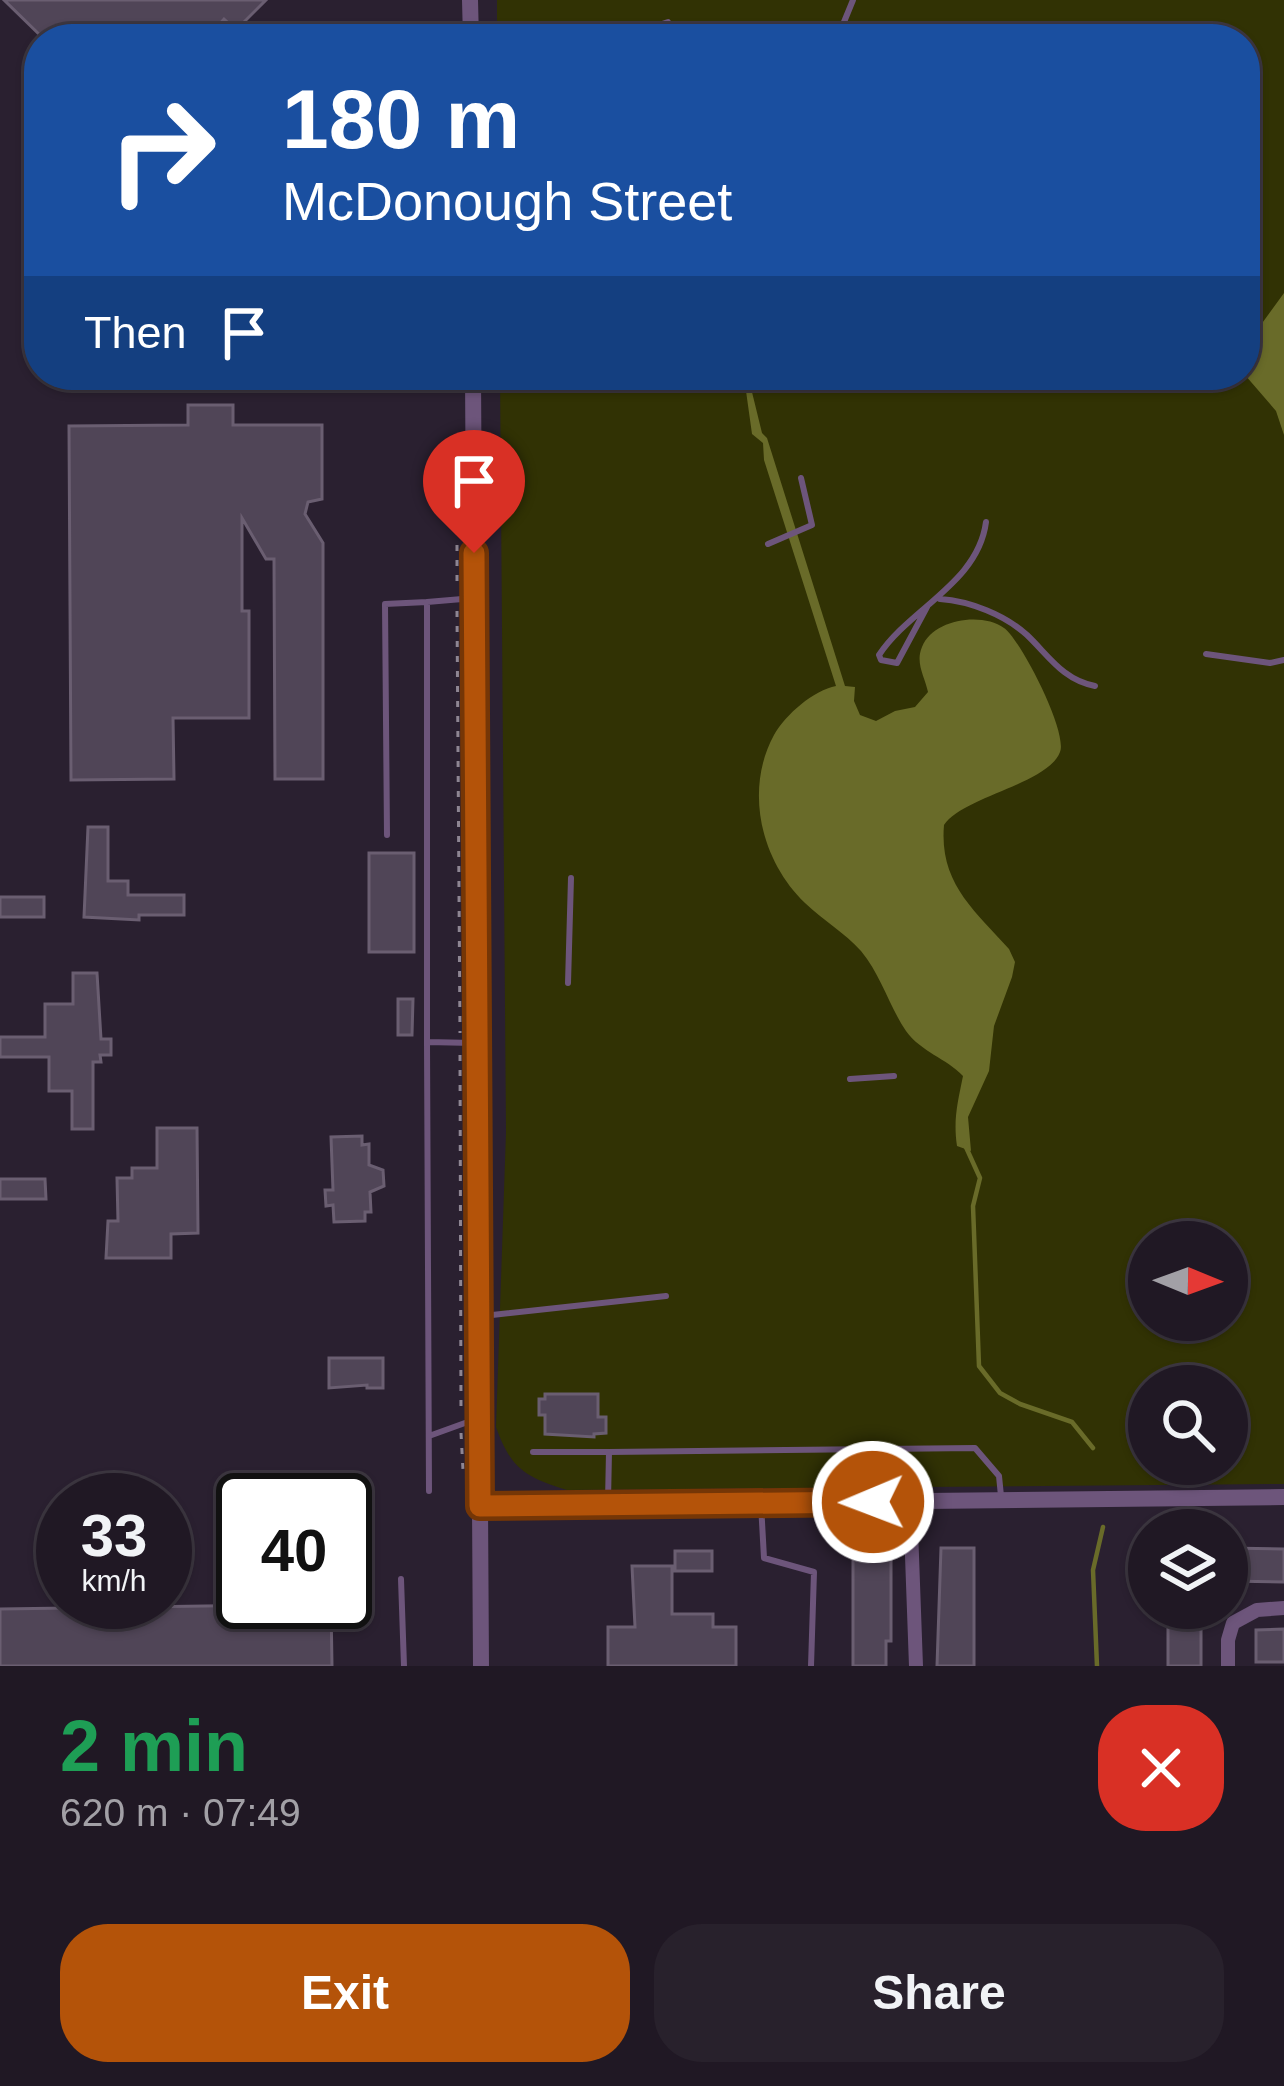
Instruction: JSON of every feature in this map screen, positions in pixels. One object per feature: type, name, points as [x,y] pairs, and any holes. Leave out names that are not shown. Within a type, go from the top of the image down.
[{"type":"street","points":[[473,390],[466,598],[468,1043],[479,1317],[482,1666]]},
{"type":"street","points":[[480,1506],[1284,1498]]},
{"type":"street","points":[[910,1501],[916,1666]]},
{"type":"street","points":[[1228,1666],[1233,1623],[1257,1610],[1284,1608]]},
{"type":"lane","points":[[662,24],[668,22]]},
{"type":"lane","points":[[768,544],[806,530],[812,520],[801,478]]},
{"type":"lane","points":[[927,607],[898,663],[885,664],[879,655],[891,638],[973,559],[986,522]]},
{"type":"lane","points":[[387,835],[385,604],[466,598]]},
{"type":"lane","points":[[936,599],[967,604],[1007,621],[1070,678],[1095,686]]},
{"type":"lane","points":[[428,602],[429,1491]]},
{"type":"lane","points":[[1206,654],[1284,661]]},
{"type":"lane","points":[[568,983],[571,878]]},
{"type":"lane","points":[[427,1042],[468,1043]]},
{"type":"lane","points":[[850,1079],[894,1076]]},
{"type":"lane","points":[[479,1317],[666,1296]]},
{"type":"lane","points":[[429,1436],[480,1418]]},
{"type":"lane","points":[[532,1452],[975,1448],[999,1476],[1002,1500]]},
{"type":"lane","points":[[608,1505],[609,1452]]},
{"type":"lane","points":[[761,1503],[764,1558],[814,1572],[812,1666]]},
{"type":"lane","points":[[401,1579],[404,1666]]},
{"type":"path","points":[[457,532],[466,598],[468,1043],[462,1470],[480,1470]]},
{"type":"shaded area","points":[[497,0],[1284,0],[1284,1484],[1248,1484],[1248,1365],[1128,1365],[1128,1485],[1164,1485],[567,1490],[521,1469],[496,1427],[506,1132],[500,390],[1260,390],[1260,24],[497,24]]},
{"type":"shaded area","points":[[1284,293],[1284,435],[1276,411],[1258,390],[1260,326]]},
{"type":"shaded area","points":[[751,390],[845,686],[855,687],[860,715],[876,721],[915,707],[928,692],[920,659],[928,637],[947,624],[983,620],[1012,636],[1057,726],[1060,752],[1052,763],[1023,782],[968,806],[944,825],[953,879],[1015,962],[994,1026],[989,1071],[968,1117],[971,1151],[957,1146],[956,1137],[963,1076],[912,1038],[868,960],[790,886],[768,846],[759,801],[765,756],[793,711],[836,686],[764,460],[763,443],[752,434],[746,391]]},
{"type":"building","points":[[4,0],[266,0],[242,24],[224,19],[219,24],[29,24]]},
{"type":"building","points":[[188,405],[233,405],[233,425],[322,425],[322,499],[308,502],[305,514],[323,543],[323,779],[275,779],[274,559],[266,559],[242,518],[242,611],[249,611],[249,718],[173,718],[174,779],[71,780],[69,426],[188,425]]},
{"type":"building","points":[[88,827],[108,827],[108,881],[128,881],[128,895],[184,895],[184,915],[139,915],[139,920],[84,917]]},
{"type":"building","points":[[369,853],[414,853],[414,952],[369,952]]},
{"type":"building","points":[[0,897],[44,897],[44,917],[0,917]]},
{"type":"building","points":[[73,973],[97,973],[101,1039],[111,1039],[111,1055],[100,1055],[101,1062],[93,1062],[93,1129],[72,1129],[72,1091],[49,1091],[49,1057],[0,1057],[0,1037],[45,1037],[45,1004],[73,1004]]},
{"type":"building","points":[[398,999],[413,999],[412,1035],[398,1035]]},
{"type":"building","points":[[157,1128],[197,1128],[198,1233],[171,1234],[171,1258],[106,1258],[108,1221],[118,1221],[117,1178],[132,1178],[132,1168],[157,1168]]},
{"type":"building","points":[[362,1136],[362,1145],[369,1144],[369,1165],[383,1170],[384,1186],[370,1192],[371,1212],[365,1212],[365,1221],[334,1222],[333,1205],[326,1206],[325,1190],[333,1190],[331,1137]]},
{"type":"building","points":[[0,1179],[45,1179],[46,1199],[0,1199]]},
{"type":"building","points":[[329,1358],[383,1358],[383,1388],[329,1388]]},
{"type":"building","points":[[545,1394],[598,1394],[598,1417],[606,1417],[606,1433],[594,1437],[545,1434],[539,1399],[545,1399]]},
{"type":"building","points":[[853,1547],[886,1547],[886,1558],[891,1558],[891,1641],[886,1641],[886,1666],[853,1666]]},
{"type":"building","points":[[941,1548],[974,1548],[974,1666],[937,1666]]},
{"type":"building","points":[[1248,1548],[1284,1549],[1284,1582],[1248,1581]]},
{"type":"building","points":[[675,1551],[712,1551],[712,1571],[675,1571]]},
{"type":"building","points":[[632,1566],[672,1566],[672,1614],[713,1614],[713,1627],[736,1627],[736,1666],[608,1666],[608,1627],[635,1627]]},
{"type":"building","points":[[192,1606],[216,1606],[216,1629],[331,1629],[332,1666],[0,1666],[0,1609],[36,1608],[36,1629],[192,1629]]},
{"type":"building","points":[[1168,1629],[1201,1629],[1201,1666],[1168,1666]]},
{"type":"building","points":[[1284,1629],[1284,1662],[1256,1662],[1256,1630]]},
{"type":"waterway","points":[[965,1145],[980,1178],[973,1206],[979,1366],[1000,1393],[1072,1422],[1093,1448]]},
{"type":"waterway","points":[[1097,1666],[1093,1570],[1103,1527]]},
{"type":"route","points":[[474,553],[480,1506],[873,1502]]}]
